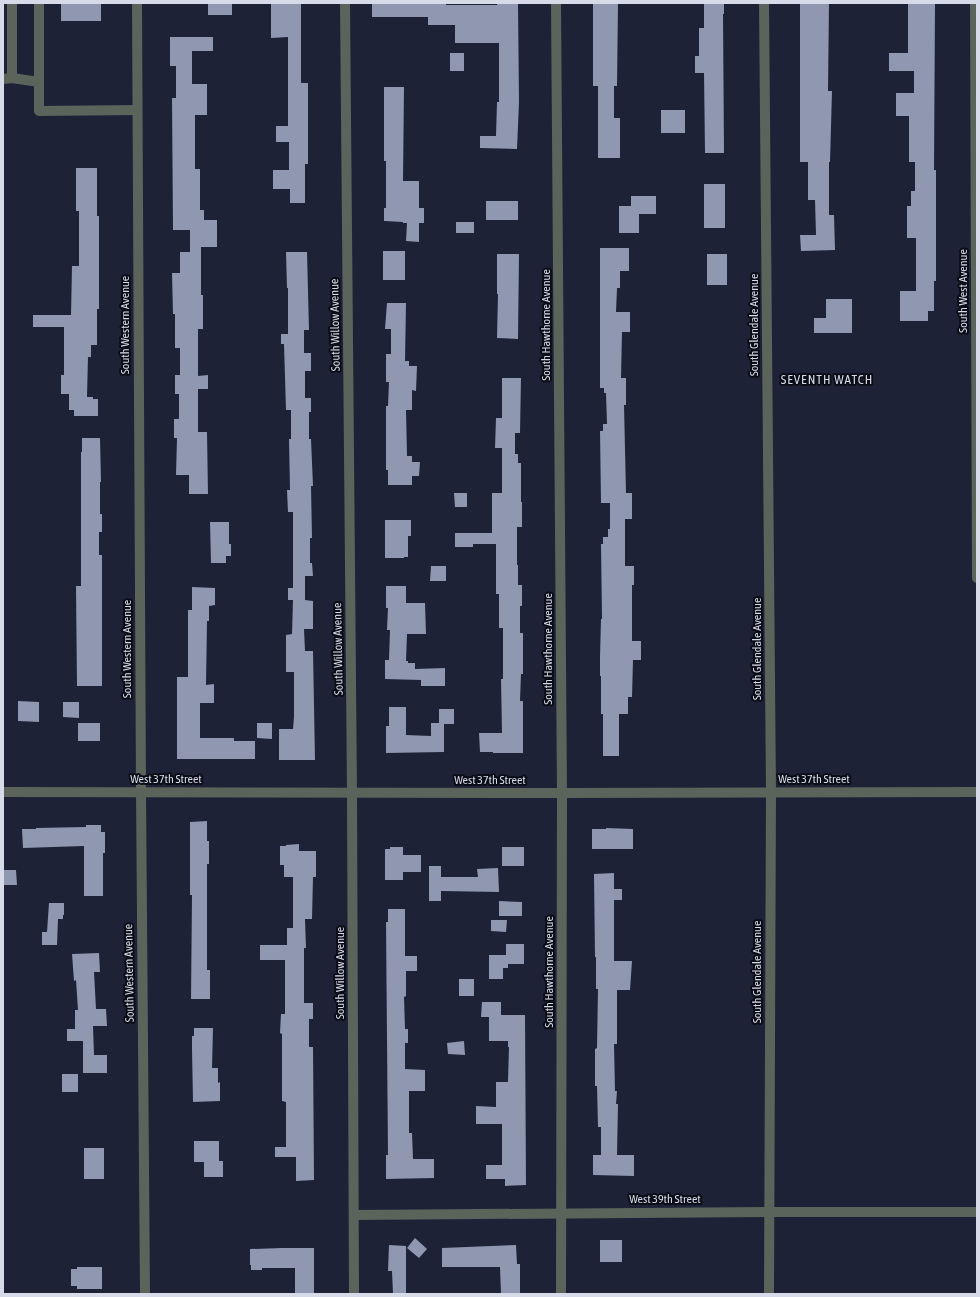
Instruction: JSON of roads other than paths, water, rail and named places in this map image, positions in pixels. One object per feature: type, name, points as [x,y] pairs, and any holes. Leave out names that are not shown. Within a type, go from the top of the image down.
[{"type":"street","points":[[12,3],[7,78],[39,82]]},
{"type":"street","points":[[39,3],[39,111],[137,110]]},
{"type":"street","name":"South Western Avenue","points":[[137,3],[145,1294]]},
{"type":"street","name":"South Willow Avenue","points":[[345,3],[352,793],[354,1294]]},
{"type":"street","name":"South Hawthorne Avenue","points":[[556,3],[562,793],[562,1294]]},
{"type":"street","name":"South Glendale Avenue","points":[[764,3],[771,792],[769,1294]]},
{"type":"street","name":"South West Avenue","points":[[974,3],[977,578]]},
{"type":"street","name":"West 37th Street","points":[[3,792],[977,792]]},
{"type":"street","name":"West 39th Street","points":[[354,1214],[977,1212]]},
{"type":"district","name":"SEVENTH WATCH","points":[[827,379]]}]
